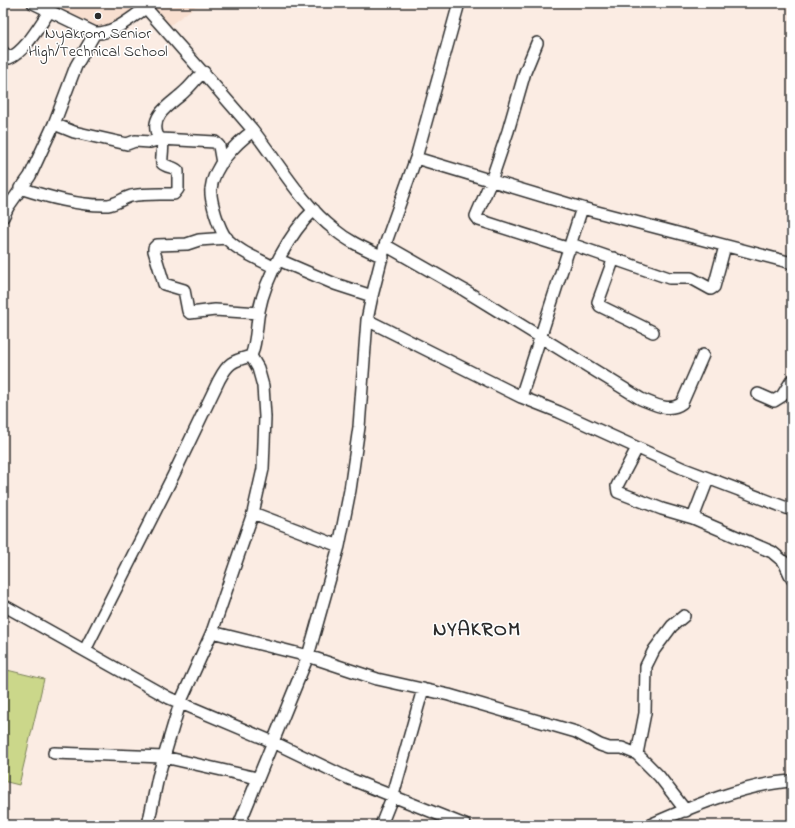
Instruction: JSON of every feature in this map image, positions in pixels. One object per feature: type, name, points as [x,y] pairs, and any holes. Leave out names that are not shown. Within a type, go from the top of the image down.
[{"type":"street","points":[[33,3],[95,33],[103,33],[112,30],[146,8],[204,72],[253,131],[314,210],[334,230],[357,245],[382,257]]},
{"type":"street","points":[[240,825],[308,656],[339,546],[350,490],[359,427],[368,320],[372,296],[382,257],[416,158],[459,3]]},
{"type":"street","points":[[5,58],[21,51],[49,12]]},
{"type":"street","points":[[3,217],[20,188],[30,176],[54,124],[76,66],[95,33]]},
{"type":"street","points":[[537,43],[525,72],[508,131],[491,181],[476,214],[477,218],[614,258],[669,278],[691,278],[711,289],[714,287],[725,246]]},
{"type":"street","points":[[20,188],[46,196],[104,204],[121,202],[129,196],[174,194],[178,189],[178,171],[176,168],[165,166],[162,163],[163,143],[157,135],[156,128],[159,114],[185,91],[193,80],[204,72]]},
{"type":"street","points":[[54,124],[74,132],[126,144],[135,141],[150,142],[161,139],[215,142],[219,146],[222,163]]},
{"type":"street","points":[[253,131],[231,150],[222,163],[213,182],[211,197],[219,228],[238,248],[277,264],[372,296]]},
{"type":"street","points":[[416,158],[582,208],[792,263]]},
{"type":"street","points":[[521,397],[582,208]]},
{"type":"street","points":[[251,356],[256,345],[259,313],[262,301],[277,264],[302,221],[314,210]]},
{"type":"street","points":[[227,238],[199,240],[187,244],[157,245],[154,251],[163,281],[168,286],[184,290],[188,311],[190,313],[215,310],[259,313]]},
{"type":"street","points":[[386,245],[464,290],[641,399],[661,407],[677,407],[682,404],[703,355]]},
{"type":"street","points":[[614,258],[598,302],[600,306],[653,332]]},
{"type":"street","points":[[368,320],[521,397],[559,412],[708,479],[792,510]]},
{"type":"street","points":[[148,825],[164,757],[180,703],[212,632],[253,513],[263,469],[265,416],[263,386],[258,368],[251,356]]},
{"type":"street","points":[[85,650],[170,483],[219,380],[233,360],[251,356]]},
{"type":"street","points":[[758,394],[774,401],[782,396],[792,380]]},
{"type":"street","points":[[637,448],[617,486],[618,492],[662,509],[693,518],[772,552],[784,562],[792,579]]},
{"type":"street","points":[[693,518],[708,479]]},
{"type":"street","points":[[253,513],[339,546]]},
{"type":"street","points":[[3,605],[169,698],[273,742],[350,779],[465,825]]},
{"type":"street","points":[[637,754],[644,713],[646,666],[654,650],[672,626],[684,616]]},
{"type":"street","points":[[212,632],[308,656],[377,680],[423,689],[576,732],[600,746],[622,748],[637,754],[659,776],[686,810]]},
{"type":"street","points":[[381,825],[393,795],[423,689]]},
{"type":"street","points":[[54,753],[164,757],[258,778]]},
{"type":"street","points":[[650,825],[686,810],[748,788],[774,782],[792,781]]},
{"type":"shaded area","name":"Nyakrom Senior High/Technical School","points":[[42,3],[140,3],[114,26],[100,28]]},
{"type":"shaded area","name":"Nyakrom Senior High/Technical School","points":[[149,3],[200,3],[169,26]]},
{"type":"green space","points":[[3,669],[44,679],[19,785],[3,781]]},
{"type":"place","name":"Nyakrom Senior High/Technical School","points":[[98,16]]},
{"type":"district","name":"NYAKROM","points":[[477,628]]}]
